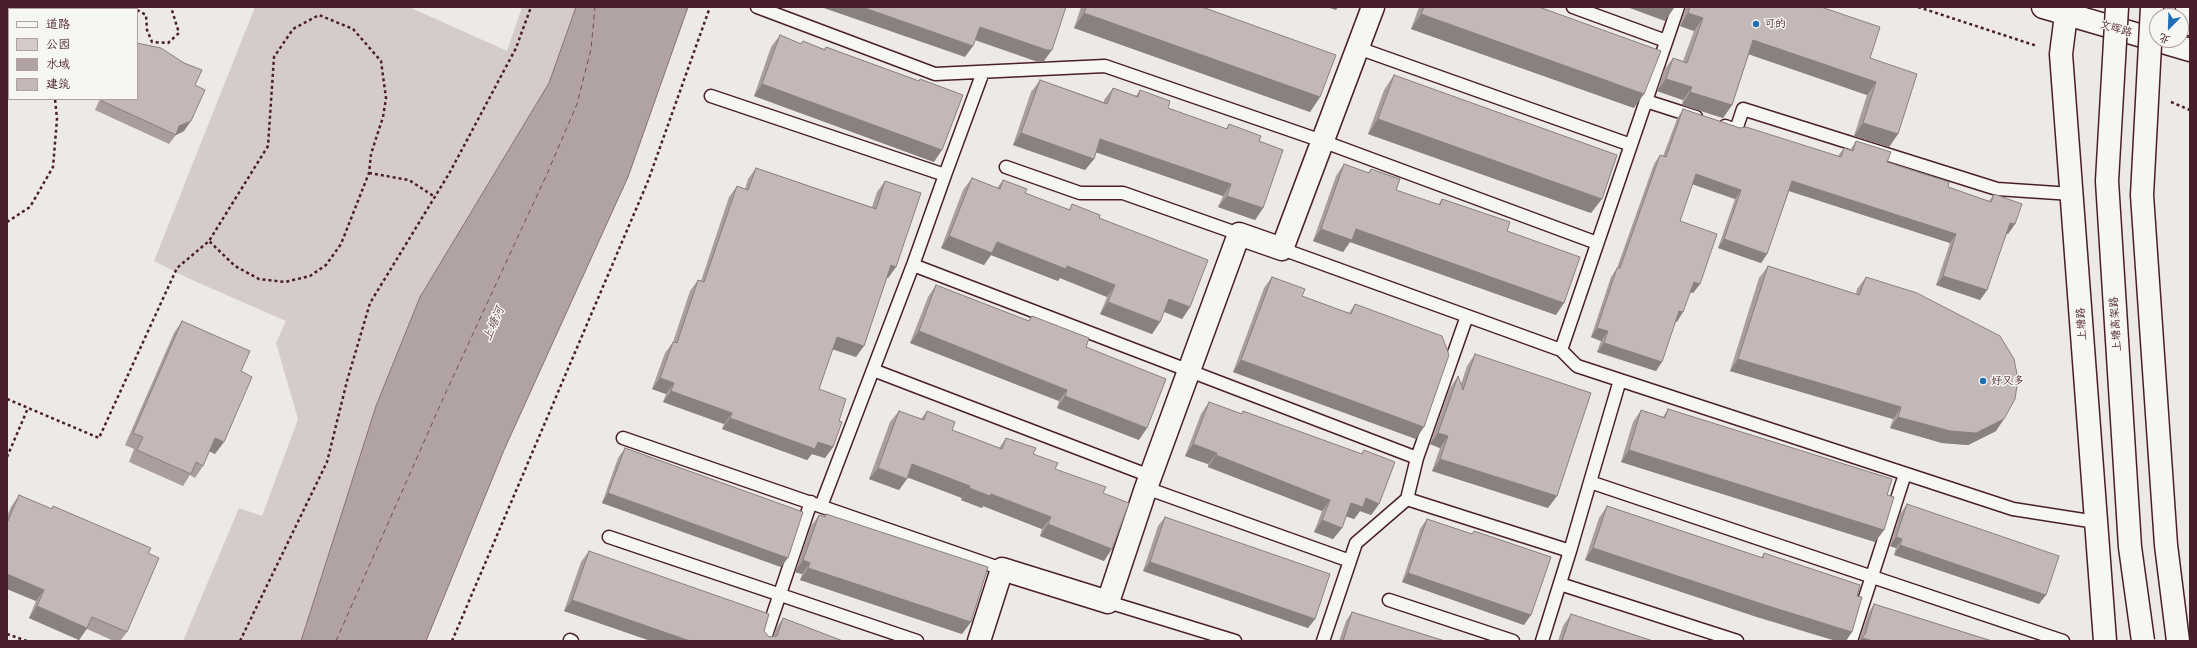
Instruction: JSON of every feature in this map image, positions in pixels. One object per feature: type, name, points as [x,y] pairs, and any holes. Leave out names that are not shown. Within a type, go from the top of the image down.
[{"type":"main road","points":[[979,641],[1002,569],[1108,602],[1148,482],[1239,234],[1282,249],[1373,7]]},
{"type":"main road","name":"文晖路","points":[[2043,7],[2067,11],[2190,50]]},
{"type":"main road","name":"上塘高架路","points":[[2117,7],[2107,181],[2130,547],[2143,641]]},
{"type":"main road","points":[[2152,7],[2142,196],[2166,545],[2178,641]]},
{"type":"main road","points":[[2187,7],[2190,24]]},
{"type":"main road","name":"上塘路","points":[[2067,11],[2061,54],[2105,641]]},
{"type":"lane","points":[[757,7],[935,74],[1104,66],[1322,141],[1597,243]]},
{"type":"lane","points":[[1573,7],[1666,41]]},
{"type":"lane","points":[[1561,350],[1678,7]]},
{"type":"lane","points":[[1358,48],[1631,145]]},
{"type":"lane","points":[[764,641],[780,594],[816,504],[873,370],[983,72]]},
{"type":"lane","points":[[711,96],[945,175]]},
{"type":"lane","points":[[1646,101],[1736,130],[1743,109],[1996,190],[2072,194]]},
{"type":"lane","points":[[1006,167],[1080,193],[1123,193],[1239,234]]},
{"type":"lane","points":[[1282,249],[1561,350],[1577,366],[2013,509],[2096,522]]},
{"type":"lane","points":[[913,265],[1189,372],[1417,458]]},
{"type":"lane","points":[[1323,641],[1356,543],[1407,499],[1417,458],[1467,316]]},
{"type":"lane","points":[[873,370],[1148,482],[1350,561]]},
{"type":"lane","points":[[1542,641],[1620,380]]},
{"type":"lane","points":[[623,438],[1002,569]]},
{"type":"lane","points":[[1851,641],[1905,474]]},
{"type":"lane","points":[[1590,482],[2062,641]]},
{"type":"lane","points":[[1407,499],[1570,551]]},
{"type":"lane","points":[[609,537],[917,641]]},
{"type":"lane","points":[[1560,584],[1736,641]]},
{"type":"lane","points":[[1389,600],[1513,641]]},
{"type":"lane","points":[[1108,602],[1235,641]]},
{"type":"path","points":[[138,11],[146,15],[147,30],[152,42],[168,43],[179,33],[171,7]]},
{"type":"path","points":[[240,641],[327,462],[347,381],[370,304],[435,197],[516,48],[531,7]]},
{"type":"path","points":[[452,641],[648,181],[710,7]]},
{"type":"path","points":[[1918,7],[2061,54]]},
{"type":"path","points":[[7,399],[99,438],[177,268],[209,241],[268,146],[274,57],[293,29],[319,15],[353,29],[381,61],[386,98],[383,117],[371,154],[369,173],[341,244],[326,265],[310,276],[285,282],[259,279],[235,266],[209,241]]},
{"type":"path","points":[[7,222],[30,207],[54,167],[58,119],[55,100]]},
{"type":"path","points":[[369,173],[409,180],[435,197]]},
{"type":"path","points":[[7,457],[28,408]]},
{"type":"path","points":[[7,634],[27,641]]},
{"type":"green space","points":[[255,7],[409,7],[507,51],[522,7],[576,7],[549,83],[420,297],[376,406],[301,641],[183,641],[239,508],[262,516],[298,419],[276,343],[286,321],[190,279],[154,261]]},
{"type":"water","name":"上塘河","points":[[576,7],[688,7],[628,177],[504,450],[426,641],[301,641],[376,406],[420,297],[549,83]]},
{"type":"building","points":[[862,7],[1066,7],[1052,50],[1047,50],[980,27],[973,46]]},
{"type":"building","points":[[1086,7],[1202,7],[1336,55],[1320,97],[1084,13]]},
{"type":"building","points":[[1424,7],[1539,7],[1661,51],[1644,94],[1421,14]]},
{"type":"building","points":[[1690,7],[1821,7],[1880,27],[1870,58],[1917,74],[1898,134],[1863,123],[1876,82],[1753,40],[1732,105],[1690,92],[1692,87],[1666,79],[1673,58],[1687,63],[1703,18],[1688,13]]},
{"type":"building","points":[[780,35],[801,44],[803,41],[825,50],[826,47],[919,81],[920,79],[963,95],[942,150],[762,84]]},
{"type":"building","points":[[138,43],[161,48],[184,63],[202,70],[195,85],[205,90],[191,121],[179,126],[176,135],[102,101],[138,100]]},
{"type":"building","points":[[1394,75],[1617,155],[1602,199],[1378,119]]},
{"type":"building","points":[[1040,80],[1107,104],[1113,88],[1138,97],[1140,90],[1170,101],[1168,108],[1227,129],[1229,124],[1261,136],[1259,141],[1283,150],[1263,208],[1227,196],[1231,184],[1100,139],[1094,159],[1021,133]]},
{"type":"building","points":[[1683,109],[1740,128],[1746,127],[1841,157],[1844,148],[1853,151],[1856,141],[1891,152],[1887,162],[1949,182],[1948,187],[1991,202],[1994,194],[2022,204],[2015,224],[2010,223],[1987,290],[1943,276],[1956,234],[1792,181],[1767,254],[1724,239],[1741,190],[1696,174],[1680,221],[1717,234],[1700,284],[1694,282],[1683,312],[1679,311],[1662,362],[1604,343],[1608,331],[1597,328],[1617,268],[1620,268],[1660,155],[1666,157]]},
{"type":"building","points":[[1344,164],[1369,173],[1371,169],[1400,179],[1396,190],[1440,205],[1442,199],[1510,222],[1507,231],[1580,257],[1564,303],[1356,229],[1352,240],[1321,229]]},
{"type":"building","points":[[756,168],[876,209],[885,181],[921,193],[896,267],[891,265],[864,346],[837,337],[819,389],[846,399],[839,421],[842,422],[833,447],[818,442],[815,449],[730,418],[732,413],[671,391],[674,383],[660,378],[673,342],[677,343],[698,280],[704,282],[737,186],[748,190]]},
{"type":"building","points":[[972,178],[1000,189],[1003,180],[1027,189],[1025,193],[1070,210],[1072,204],[1100,215],[1099,218],[1208,260],[1190,307],[1169,299],[1160,322],[1108,302],[1115,285],[1067,266],[1066,269],[997,242],[992,253],[949,236]]},
{"type":"building","points":[[1768,266],[1859,295],[1866,277],[1917,293],[2000,336],[2014,359],[2018,379],[2015,399],[2004,419],[1976,433],[1950,431],[1898,417],[1901,407],[1738,359]]},
{"type":"building","points":[[1272,277],[1305,289],[1302,296],[1351,314],[1355,304],[1442,336],[1449,355],[1424,427],[1241,360]]},
{"type":"building","points":[[936,285],[1029,321],[1032,316],[1089,338],[1086,347],[1166,379],[1147,428],[1065,396],[1067,390],[919,331]]},
{"type":"building","points":[[182,321],[250,351],[241,371],[252,377],[224,442],[215,438],[203,466],[196,462],[191,474],[137,450],[143,437],[133,433]]},
{"type":"building","points":[[1475,354],[1591,393],[1557,496],[1440,459],[1448,436],[1438,433],[1458,376],[1463,390]]},
{"type":"building","points":[[1209,402],[1242,414],[1243,411],[1362,454],[1364,450],[1395,462],[1379,504],[1366,498],[1363,507],[1351,503],[1342,528],[1322,520],[1330,500],[1216,455],[1217,453],[1193,444]]},
{"type":"building","points":[[1668,409],[1892,479],[1887,495],[1894,497],[1884,530],[1629,450],[1641,410],[1665,418]]},
{"type":"building","points":[[899,411],[924,420],[927,411],[955,422],[952,430],[1002,449],[1006,438],[1036,448],[1033,454],[1058,463],[1055,469],[1106,487],[1103,493],[1129,503],[1112,549],[1048,524],[1051,517],[991,494],[990,496],[969,488],[970,486],[912,464],[907,479],[878,468]]},
{"type":"building","points":[[625,448],[803,512],[788,558],[608,493]]},
{"type":"building","points":[[19,495],[52,509],[53,506],[151,548],[148,553],[159,558],[127,632],[92,617],[87,628],[37,606],[44,590],[7,574],[7,521]]},
{"type":"building","points":[[1907,504],[2059,556],[2046,595],[1900,545],[1902,539],[1896,537]]},
{"type":"building","points":[[1607,506],[1763,558],[1764,553],[1860,585],[1857,596],[1862,597],[1852,632],[1593,548]]},
{"type":"building","points":[[826,514],[988,567],[971,622],[808,568],[810,563],[803,560],[819,515],[825,517]]},
{"type":"building","points":[[1165,517],[1330,574],[1315,619],[1150,562]]},
{"type":"building","points":[[1427,519],[1472,534],[1474,531],[1551,557],[1531,615],[1408,573]]},
{"type":"building","points":[[589,551],[769,614],[764,631],[769,637],[777,636],[783,618],[843,641],[690,641],[572,600]]},
{"type":"building","points":[[1874,604],[1992,641],[1870,641],[1862,638],[1865,634]]},
{"type":"building","points":[[1352,612],[1445,641],[1343,641]]},
{"type":"building","points":[[1571,614],[1653,641],[1562,641]]},
{"type":"ferry route","points":[[336,641],[446,392],[547,174],[577,104],[591,49],[595,7]]},
{"type":"place","name":"可的","points":[[1756,24]]},
{"type":"place","name":"好又多","points":[[1983,381]]}]
